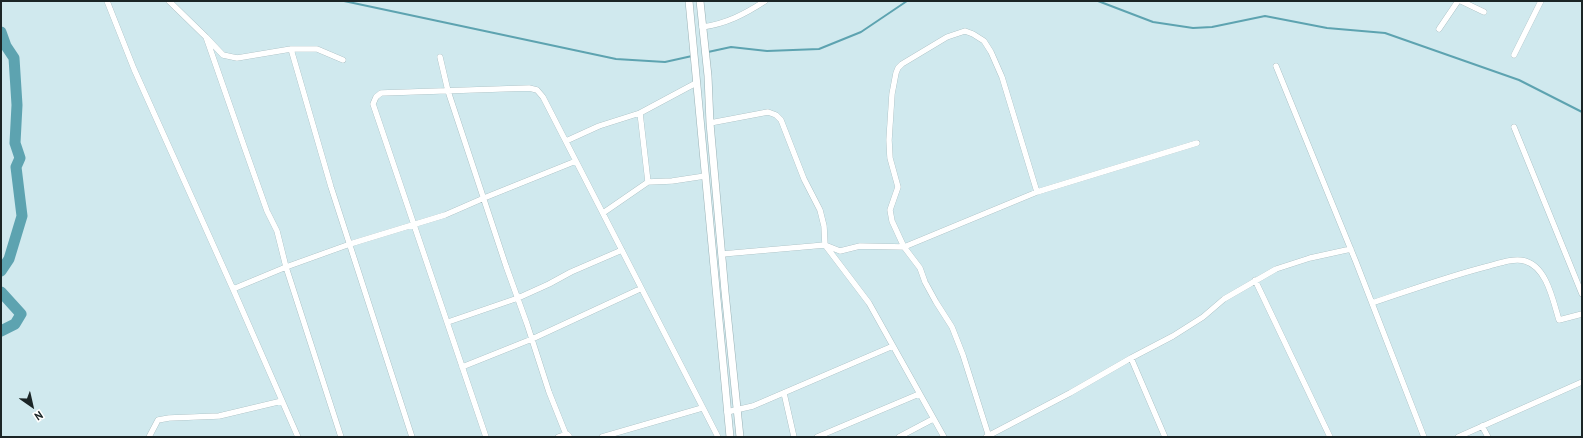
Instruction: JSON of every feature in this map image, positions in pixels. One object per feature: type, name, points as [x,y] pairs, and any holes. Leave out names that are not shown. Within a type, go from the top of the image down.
[{"type":"main road","points":[[688,1],[706,176],[729,435]]},
{"type":"main road","points":[[700,1],[708,76],[710,123],[736,411],[740,437]]},
{"type":"street","points":[[107,1],[134,69],[298,437]]},
{"type":"street","points":[[169,1],[223,55],[237,58],[291,49],[317,49],[343,60]]},
{"type":"street","points":[[703,30],[744,14],[765,1]]},
{"type":"street","points":[[1439,29],[1458,1]]},
{"type":"street","points":[[1461,1],[1484,12]]},
{"type":"street","points":[[1514,56],[1542,1]]},
{"type":"street","points":[[1037,192],[1002,77],[991,52],[984,41],[965,31],[947,37],[902,64],[896,73],[892,94],[889,140],[890,158],[898,187],[890,210],[892,221],[904,248],[920,268],[929,289],[952,327],[963,355],[987,436],[1070,393],[1173,336],[1203,317],[1224,299],[1276,269],[1310,258],[1351,249]]},
{"type":"street","points":[[206,37],[267,211],[277,231],[286,267],[341,437]]},
{"type":"street","points":[[291,49],[331,187],[412,437]]},
{"type":"street","points":[[440,57],[448,91],[549,392],[568,436],[558,437]]},
{"type":"street","points":[[1276,66],[1351,249],[1424,437]]},
{"type":"street","points":[[566,141],[599,126],[640,112],[696,81]]},
{"type":"street","points":[[486,437],[373,104],[376,97],[381,93],[514,88],[529,88],[537,90],[543,97],[566,141],[622,250],[640,289],[718,437]]},
{"type":"street","points":[[640,112],[648,182]]},
{"type":"street","points":[[710,123],[768,112],[776,115],[781,120],[804,179],[820,210],[824,226],[825,245],[869,303],[944,437]]},
{"type":"street","points":[[1514,127],[1582,294]]},
{"type":"street","points":[[722,254],[825,245],[840,251],[860,246],[904,248],[1037,192],[1197,143]]},
{"type":"street","points":[[233,289],[286,267],[350,244],[415,226],[445,215],[576,161]]},
{"type":"street","points":[[603,213],[648,182],[672,181],[706,176]]},
{"type":"street","points":[[448,322],[518,298],[571,272],[622,250]]},
{"type":"street","points":[[1372,303],[1454,275],[1509,261],[1525,261],[1537,268],[1548,282],[1559,320],[1582,314]]},
{"type":"street","points":[[1255,280],[1330,437]]},
{"type":"street","points":[[462,366],[532,339],[640,289]]},
{"type":"street","points":[[727,412],[753,406],[893,346]]},
{"type":"street","points":[[1131,358],[1165,437]]},
{"type":"street","points":[[1458,437],[1582,382]]},
{"type":"street","points":[[784,393],[794,437]]},
{"type":"street","points":[[817,437],[919,394]]},
{"type":"street","points":[[149,437],[158,420],[169,418],[219,416],[282,400]]},
{"type":"street","points":[[602,437],[702,408]]},
{"type":"street","points":[[899,437],[933,419]]},
{"type":"street","points":[[1482,426],[1488,437]]},
{"type":"waterway","points":[[344,1],[616,59],[665,62],[692,56]]},
{"type":"waterway","points":[[708,52],[731,47],[767,51],[819,49],[861,32],[907,1]]},
{"type":"waterway","points":[[967,1],[992,1]]},
{"type":"waterway","points":[[1098,1],[1153,22],[1193,28],[1212,27],[1265,16],[1327,28],[1385,33],[1519,80],[1582,112]]},
{"type":"waterway","points":[[1,32],[6,46],[14,58],[17,105],[15,143],[20,158],[16,167],[22,216],[9,259],[1,271]]},
{"type":"waterway","points":[[1,292],[21,314],[15,324],[1,331]]}]
